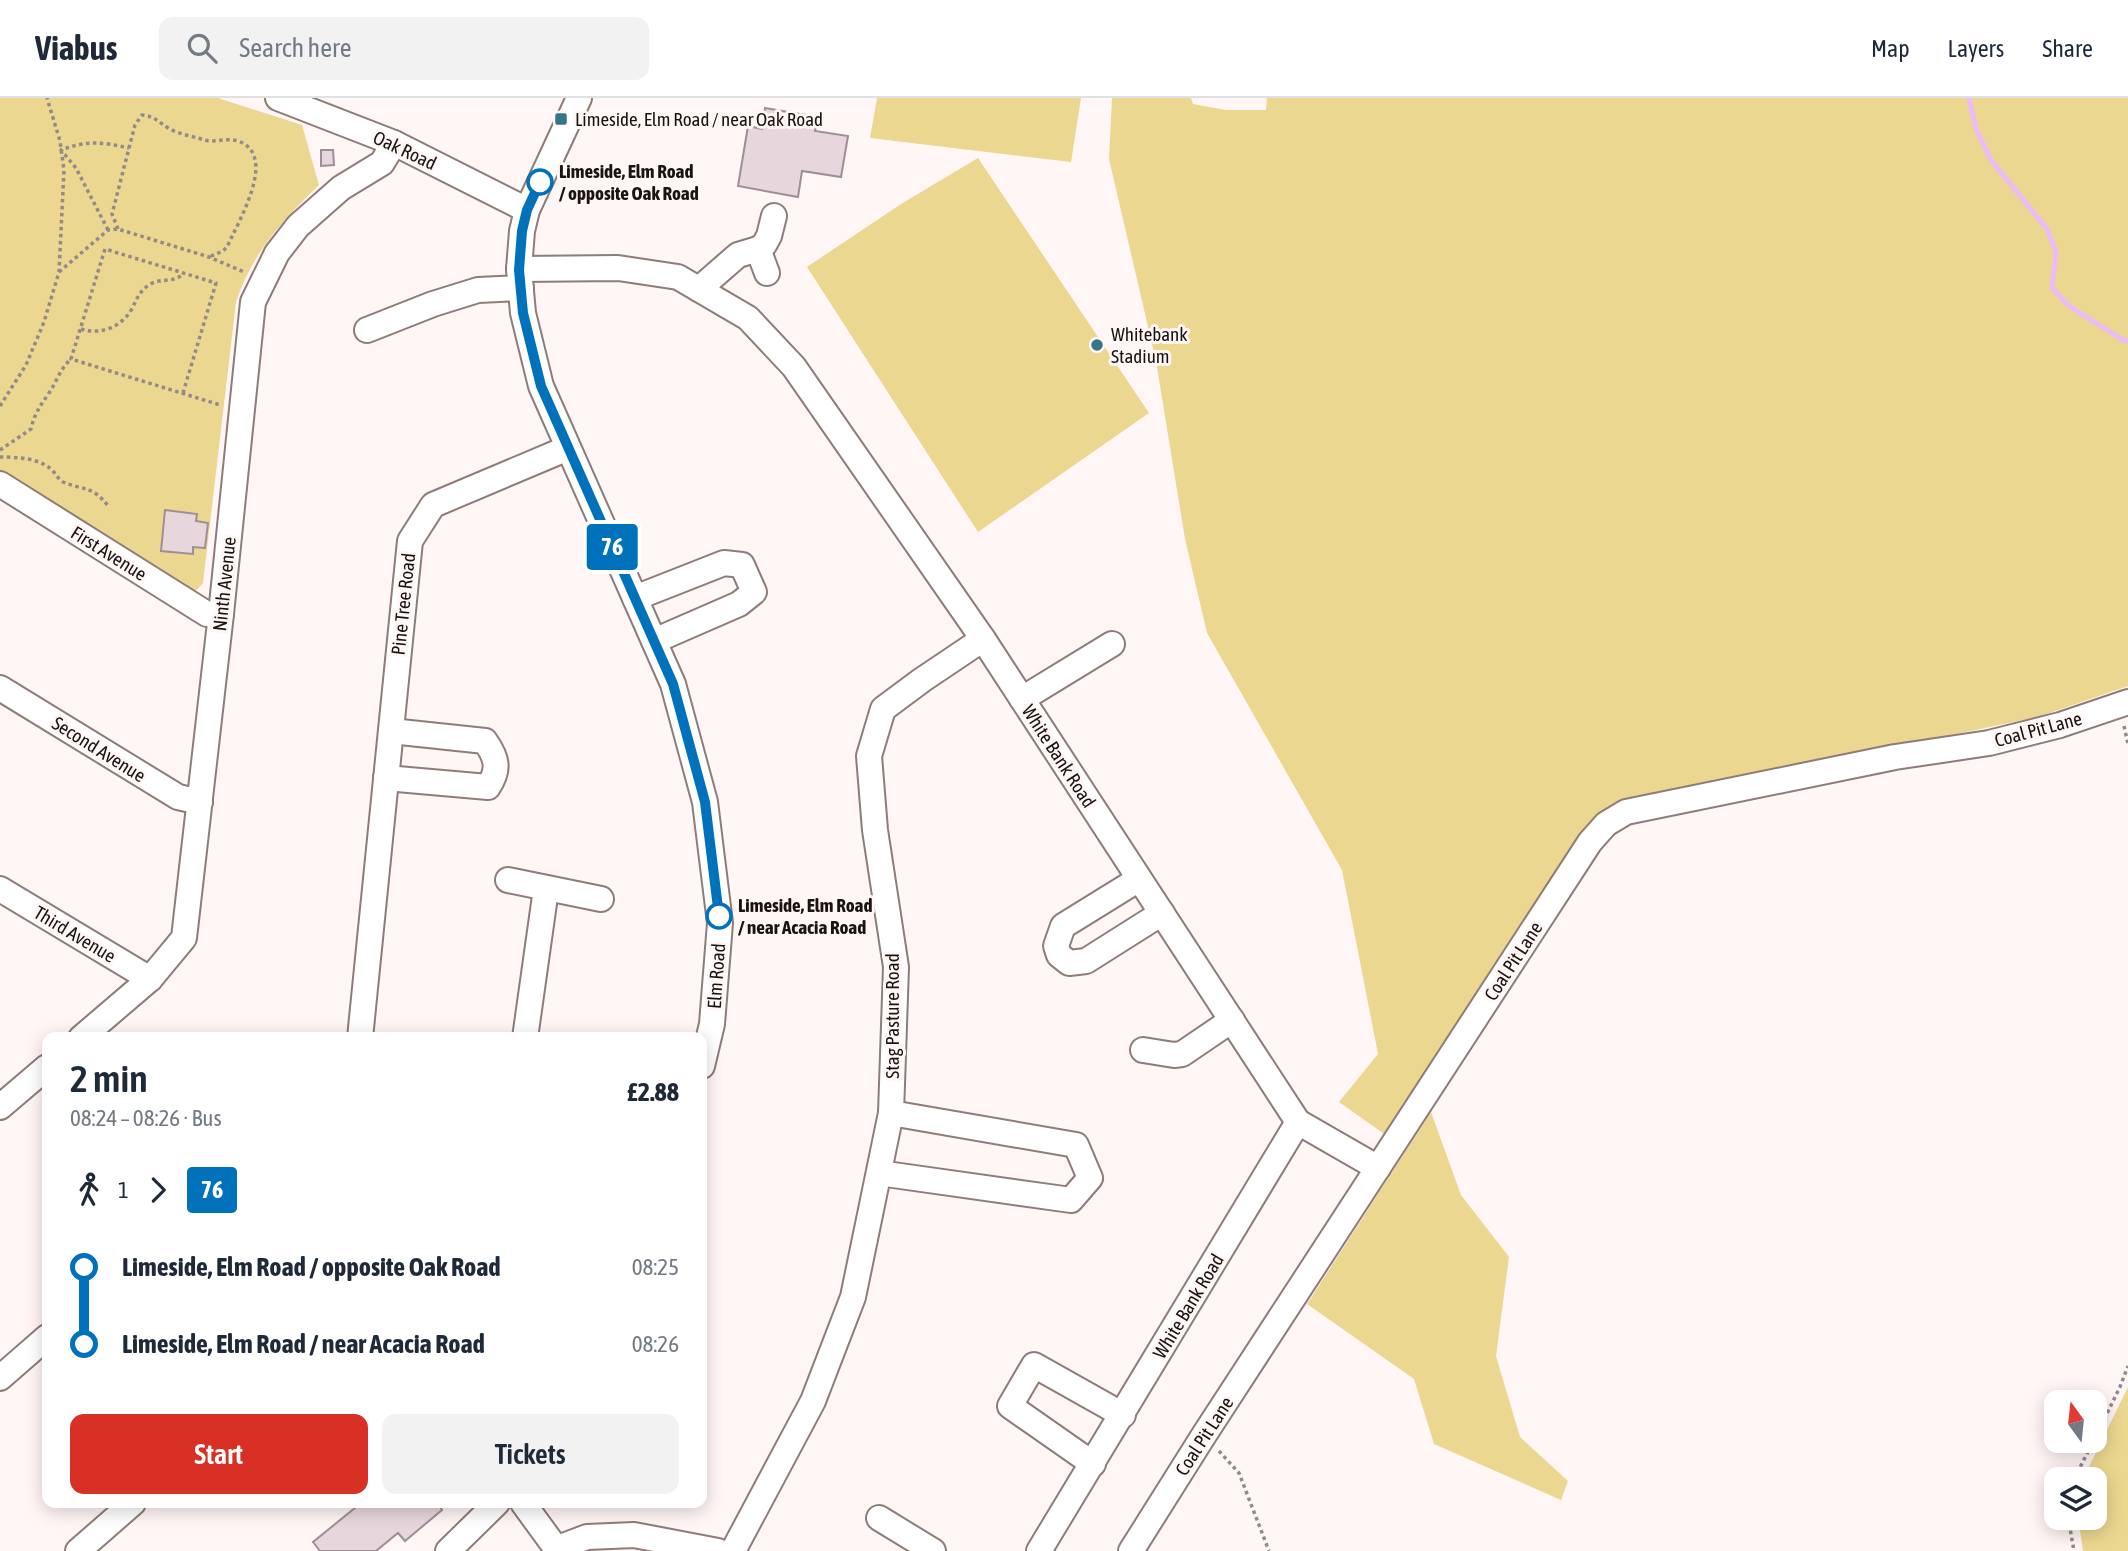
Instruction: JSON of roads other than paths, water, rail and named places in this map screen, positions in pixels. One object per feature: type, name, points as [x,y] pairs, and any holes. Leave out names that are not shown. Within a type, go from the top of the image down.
[{"type":"street","name":"Oak Road","points":[[278,98],[394,143],[527,210]]},
{"type":"street","name":"Elm Road","points":[[579,98],[527,210],[522,231],[520,279],[523,313],[541,386],[673,684],[705,802],[720,923],[712,1024],[707,1045]]},
{"type":"street","name":"Ninth Avenue","points":[[88,1032],[150,979],[184,938],[253,302],[277,253],[298,226],[341,188],[382,163],[394,143]]},
{"type":"street","points":[[699,289],[738,255],[758,249],[769,236],[774,216]]},
{"type":"street","points":[[758,249],[767,273]]},
{"type":"street","name":"White Bank Road","points":[[367,330],[433,304],[520,279],[618,268],[678,277],[748,318],[794,367],[983,639],[1298,1122],[1039,1551]]},
{"type":"street","name":"Pine Tree Road","points":[[361,1032],[410,541],[433,505],[568,447]]},
{"type":"street","name":"First Avenue","points":[[0,484],[207,614],[221,614]]},
{"type":"street","points":[[635,598],[724,563],[742,565],[754,592],[739,604],[654,641]]},
{"type":"street","name":"Stag Pasture Road","points":[[733,1551],[813,1401],[853,1297],[891,1113],[896,967],[875,830],[869,756],[883,709],[983,639]]},
{"type":"street","points":[[1022,699],[1112,644]]},
{"type":"street","name":"Second Avenue","points":[[0,688],[178,797],[200,802]]},
{"type":"street","name":"Coal Pit Lane","points":[[1132,1551],[1590,842],[1606,824],[1626,812],[1895,757],[1989,743],[2060,725],[2128,702]]},
{"type":"street","points":[[386,778],[488,787],[496,776],[495,755],[485,741],[391,731]]},
{"type":"street","points":[[1139,879],[1063,926],[1056,946],[1059,955],[1069,963],[1086,961],[1162,914]]},
{"type":"street","points":[[508,880],[601,899]]},
{"type":"street","name":"Third Avenue","points":[[0,889],[150,979]]},
{"type":"street","points":[[526,1032],[546,889]]},
{"type":"street","points":[[1143,1050],[1182,1054],[1232,1020]]},
{"type":"street","points":[[0,1107],[42,1071]]},
{"type":"street","points":[[879,1173],[1071,1200],[1090,1178],[1076,1145],[891,1113]]},
{"type":"street","points":[[1298,1122],[1378,1168]]},
{"type":"street","points":[[0,1378],[42,1341]]},
{"type":"street","points":[[1093,1464],[1010,1406],[1034,1365],[1123,1415]]},
{"type":"street","points":[[78,1551],[127,1508]]},
{"type":"street","points":[[448,1551],[489,1508]]},
{"type":"street","points":[[527,1508],[558,1550],[587,1537],[634,1535],[718,1551]]},
{"type":"street","points":[[879,1518],[933,1551]]},
{"type":"waterway","points":[[1969,98],[1976,129],[1991,160],[2047,229],[2056,252],[2052,288],[2069,306],[2128,341]]},
{"type":"place","name":"Limeside, Elm Road / near Oak Road","points":[[561,119]]},
{"type":"place","name":"Limeside, Elm Road / opposite Oak Road","points":[[540,182]]},
{"type":"place","name":"Whitebank Stadium","points":[[1097,345]]},
{"type":"place","name":"Limeside, Elm Road / near Acacia Road","points":[[719,916]]}]
